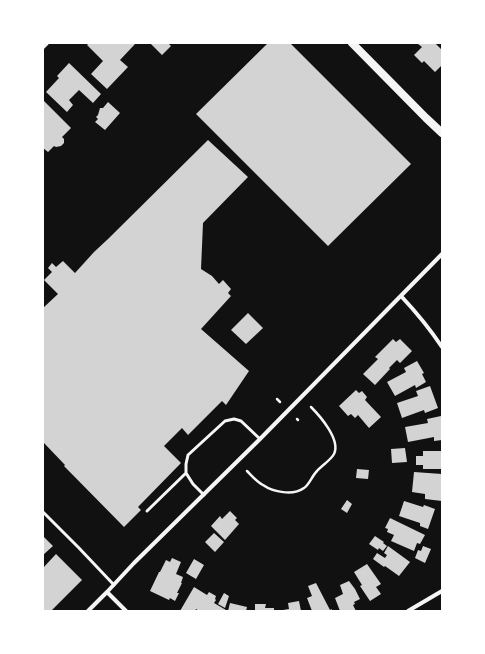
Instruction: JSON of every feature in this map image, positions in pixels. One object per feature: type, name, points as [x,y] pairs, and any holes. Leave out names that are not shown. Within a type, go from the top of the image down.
[{"type":"main road","points":[[352,43],[442,133]]},
{"type":"street","points":[[43,47],[47,43]]},
{"type":"street","points":[[88,611],[442,254]]},
{"type":"street","points":[[401,296],[420,317],[442,347]]},
{"type":"street","points":[[408,611],[442,591]]},
{"type":"street","points":[[107,592],[126,611]]},
{"type":"lane","points":[[204,494],[193,484],[186,473],[188,455],[225,421],[234,419],[241,421],[260,439]]},
{"type":"lane","points":[[147,511],[186,473]]},
{"type":"lane","points":[[43,512],[114,585]]},
{"type":"path","points":[[277,399],[280,402]]},
{"type":"path","points":[[247,471],[261,485],[274,490],[294,492],[305,488],[318,470],[328,462],[335,452],[335,447],[329,429],[311,406]]},
{"type":"building","points":[[89,43],[136,43],[120,60],[128,67],[107,89],[91,74],[103,61],[87,45]]},
{"type":"building","points":[[150,43],[168,43],[171,46],[162,55]]},
{"type":"building","points":[[268,43],[290,43],[411,164],[328,246],[196,114]]},
{"type":"building","points":[[435,43],[442,50],[442,65],[435,72],[424,61],[422,63],[414,55],[422,47],[418,44]]},
{"type":"building","points":[[69,63],[101,94],[93,103],[79,90],[69,100],[73,105],[67,112],[46,92],[59,78],[57,76]]},
{"type":"building","points":[[43,100],[71,128],[62,137],[64,139],[64,143],[61,146],[54,146],[48,152],[43,148]]},
{"type":"building","points":[[108,102],[120,113],[105,130],[95,122],[98,119],[96,117],[100,108],[103,108]]},
{"type":"building","points":[[208,140],[248,177],[203,223],[201,269],[212,276],[219,284],[223,280],[231,289],[228,293],[231,296],[201,329],[249,371],[226,405],[222,401],[188,435],[182,428],[164,446],[181,463],[138,507],[141,510],[124,527],[64,466],[65,465],[44,443],[43,444],[43,308],[58,294],[44,280],[52,272],[48,268],[52,263],[56,267],[63,261],[75,273],[94,252]]},
{"type":"building","points":[[248,313],[263,328],[246,344],[231,330]]},
{"type":"building","points":[[393,339],[396,342],[400,339],[412,351],[400,363],[397,360],[375,385],[363,374],[378,359],[375,357]]},
{"type":"building","points":[[417,361],[424,373],[422,374],[426,382],[416,388],[415,385],[395,396],[387,382],[406,372],[404,368]]},
{"type":"building","points":[[430,386],[438,408],[425,413],[424,410],[402,418],[397,403],[418,396],[416,391]]},
{"type":"building","points":[[356,390],[359,393],[362,391],[367,397],[365,400],[381,417],[369,428],[358,415],[355,418],[351,414],[348,416],[339,406]]},
{"type":"building","points":[[441,416],[442,440],[434,441],[434,437],[408,442],[405,427],[428,423],[427,419]]},
{"type":"building","points":[[405,448],[407,462],[392,463],[391,449]]},
{"type":"building","points":[[423,451],[442,451],[442,469],[423,469],[423,465],[416,465],[416,456],[423,456]]},
{"type":"building","points":[[357,469],[369,470],[368,479],[356,478]]},
{"type":"building","points":[[414,472],[442,474],[442,501],[425,499],[425,494],[412,492]]},
{"type":"building","points":[[347,500],[352,504],[347,513],[341,509]]},
{"type":"building","points":[[404,501],[435,509],[428,529],[420,526],[420,523],[399,516]]},
{"type":"building","points":[[230,511],[237,518],[235,520],[239,524],[225,540],[211,526],[220,516],[222,519]]},
{"type":"building","points":[[390,518],[425,535],[420,544],[417,543],[414,551],[391,541],[394,535],[387,532],[388,529],[385,528]]},
{"type":"building","points":[[214,533],[224,542],[215,552],[205,542]]},
{"type":"building","points":[[43,536],[53,546],[43,555]]},
{"type":"building","points":[[375,536],[387,546],[383,551],[379,548],[378,550],[369,544]]},
{"type":"building","points":[[388,546],[410,562],[399,576],[373,559],[377,553],[385,558],[387,555],[384,553]]},
{"type":"building","points":[[423,546],[431,549],[425,563],[415,558],[418,550],[421,551]]},
{"type":"building","points":[[56,554],[82,580],[51,611],[43,611],[43,568]]},
{"type":"building","points":[[172,558],[181,562],[176,574],[183,577],[177,593],[179,593],[175,601],[170,598],[169,600],[150,591],[166,560],[170,562]]},
{"type":"building","points":[[194,559],[204,565],[196,579],[186,573]]},
{"type":"building","points":[[367,564],[381,584],[376,587],[381,594],[370,601],[360,586],[362,585],[354,572]]},
{"type":"building","points":[[349,581],[360,599],[354,602],[355,604],[353,605],[356,611],[340,611],[335,598],[343,594],[340,585]]},
{"type":"building","points":[[316,583],[330,610],[332,609],[332,611],[312,611],[307,598],[312,596],[308,586]]},
{"type":"building","points":[[194,587],[207,595],[209,592],[216,596],[214,603],[226,610],[199,611],[196,609],[195,611],[180,611]]},
{"type":"building","points":[[224,593],[229,596],[225,608],[218,604]]},
{"type":"building","points":[[299,601],[301,611],[283,611],[289,609],[288,603]]},
{"type":"building","points":[[230,603],[247,607],[246,611],[228,611]]},
{"type":"building","points":[[255,604],[266,604],[265,608],[274,608],[274,611],[255,611]]}]
